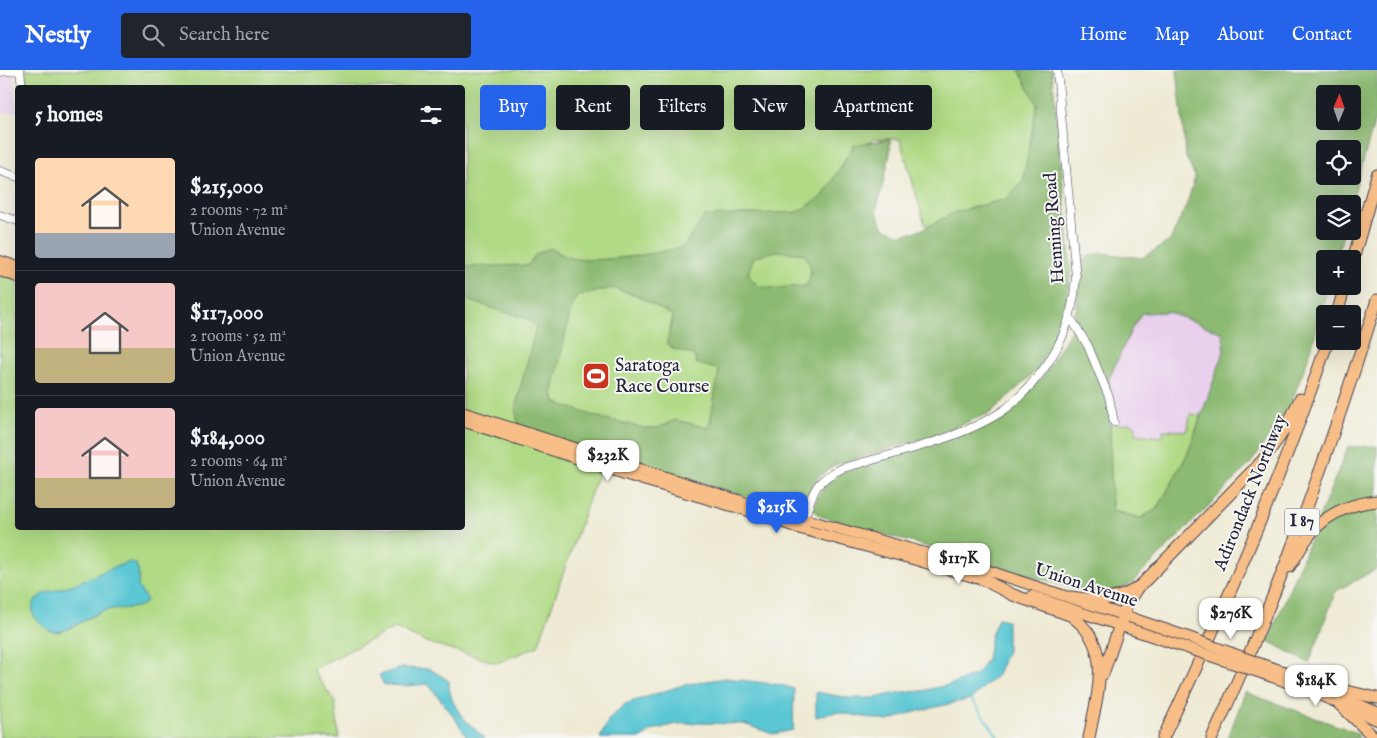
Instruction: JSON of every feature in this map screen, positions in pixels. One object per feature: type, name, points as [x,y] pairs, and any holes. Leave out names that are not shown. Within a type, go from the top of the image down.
[{"type":"highway","points":[[1356,250],[1377,175]]},
{"type":"highway","name":"I 87","points":[[1212,738],[1247,662],[1281,579],[1323,466],[1377,300]]},
{"type":"highway","points":[[1096,699],[1130,598],[1272,449],[1296,410],[1319,350]]},
{"type":"highway","name":"Adirondack Northway","points":[[1164,738],[1255,533],[1289,449],[1325,350]]},
{"type":"highway","points":[[1281,579],[1306,540],[1323,520],[1352,506],[1377,501]]},
{"type":"highway","points":[[982,579],[1013,595],[1070,616],[1086,628],[1095,642],[1100,670],[1089,738]]},
{"type":"highway","points":[[1070,597],[1095,600],[1112,599],[1128,594],[1141,585]]},
{"type":"highway","points":[[1266,669],[1377,698]]},
{"type":"highway","points":[[1337,702],[1376,738]]},
{"type":"main road","points":[[0,261],[15,266]]},
{"type":"main road","points":[[0,271],[15,276]]},
{"type":"main road","name":"Union Avenue","points":[[465,413],[744,502],[803,524],[906,557],[1122,620],[1266,669],[1377,712]]},
{"type":"main road","name":"Union Avenue","points":[[465,422],[643,480],[762,515],[973,566],[1070,597],[1122,620]]},
{"type":"main road","name":"Union Avenue","points":[[1266,669],[1377,720]]},
{"type":"street","points":[[0,72],[20,70],[22,85]]},
{"type":"street","name":"Henning Road","points":[[803,524],[813,492],[822,479],[829,474],[958,433],[1004,410],[1017,400],[1047,364],[1059,344],[1070,317],[1076,277],[1057,70]]},
{"type":"street","points":[[0,171],[15,176]]},
{"type":"street","points":[[0,215],[15,220]]},
{"type":"street","points":[[1070,317],[1088,346],[1109,396],[1114,422]]},
{"type":"shaded area","points":[[0,75],[14,75],[15,112],[0,113]]},
{"type":"shaded area","points":[[1168,312],[1223,333],[1224,351],[1188,453],[1112,511],[1109,379],[1132,328],[1142,313]]},
{"type":"green space","name":"Saratoga Race Course","points":[[26,70],[1052,70],[1066,216],[925,225],[900,139],[873,139],[816,242],[815,296],[703,484],[604,456],[538,646],[497,663],[423,641],[395,628],[312,669],[335,702],[339,738],[0,738],[0,274],[15,279],[15,530],[465,530],[465,85],[27,85]]},
{"type":"green space","points":[[1019,70],[1052,70],[1071,271],[1062,323],[1036,371],[990,413],[930,437],[834,465],[818,477],[808,493],[803,506],[795,510],[703,484],[519,427],[515,409],[536,327],[528,319],[465,300],[465,267],[528,265],[536,254],[551,248],[568,257],[578,259],[608,259],[642,255],[683,247],[705,216],[798,212],[823,196],[854,145],[890,139],[890,154],[876,212],[884,228],[901,235],[921,230],[955,212],[1006,199],[1023,181],[1037,104]],"holes":[[[776,251],[804,254],[811,270],[806,286],[773,288],[758,286],[749,276],[749,270],[754,257]],[[612,288],[636,295],[673,316],[667,343],[673,349],[694,355],[696,363],[719,370],[709,428],[675,420],[658,428],[644,428],[594,416],[555,402],[553,391],[570,313],[576,297]]]},
{"type":"green space","points":[[1177,70],[1377,70],[1377,112],[1361,169],[1361,140],[1316,140],[1316,185],[1356,185],[1354,195],[1316,195],[1316,240],[1341,240],[1339,250],[1316,250],[1316,295],[1326,295],[1323,305],[1316,305],[1316,331],[1290,406],[1250,464],[1131,584],[1113,592],[1086,592],[820,516],[814,511],[819,493],[842,472],[975,430],[1017,405],[1045,374],[1071,331],[1077,307],[1080,265],[1087,257],[1102,253],[1142,258],[1170,241],[1187,204],[1195,177],[1186,157]],"holes":[[[1168,312],[1223,333],[1224,351],[1188,453],[1158,508],[1141,518],[1112,511],[1109,379],[1132,328],[1142,313]]]},
{"type":"green space","points":[[1190,414],[1201,415],[1188,453],[1158,508],[1141,518],[1112,511],[1109,425],[1132,423],[1136,427],[1135,434],[1162,437],[1163,430],[1186,431]]},
{"type":"green space","points":[[1377,446],[1377,569],[1336,591],[1309,663],[1268,641],[1348,447]]},
{"type":"green space","points":[[1245,692],[1357,733],[1359,738],[1228,738]]},
{"type":"water","points":[[131,562],[136,564],[139,575],[138,587],[147,600],[140,606],[102,612],[68,629],[56,632],[46,628],[34,615],[33,605],[43,594],[67,587]]},
{"type":"water","points":[[998,618],[1007,620],[1007,650],[997,675],[971,699],[914,712],[888,721],[836,712],[816,717],[816,692],[849,698],[875,698],[902,692],[922,691],[956,683],[978,673],[987,659],[991,635]]},
{"type":"water","points":[[402,668],[430,669],[449,681],[452,698],[460,714],[485,738],[468,738],[428,684],[407,686],[384,685],[379,675]]},
{"type":"water","points":[[725,678],[781,685],[794,689],[793,730],[773,734],[744,724],[697,723],[676,724],[652,730],[642,738],[600,738],[609,719],[625,704],[683,685]]},
{"type":"waterway","points":[[971,699],[999,738]]},
{"type":"place","name":"Saratoga Race Course","points":[[596,376]]}]
